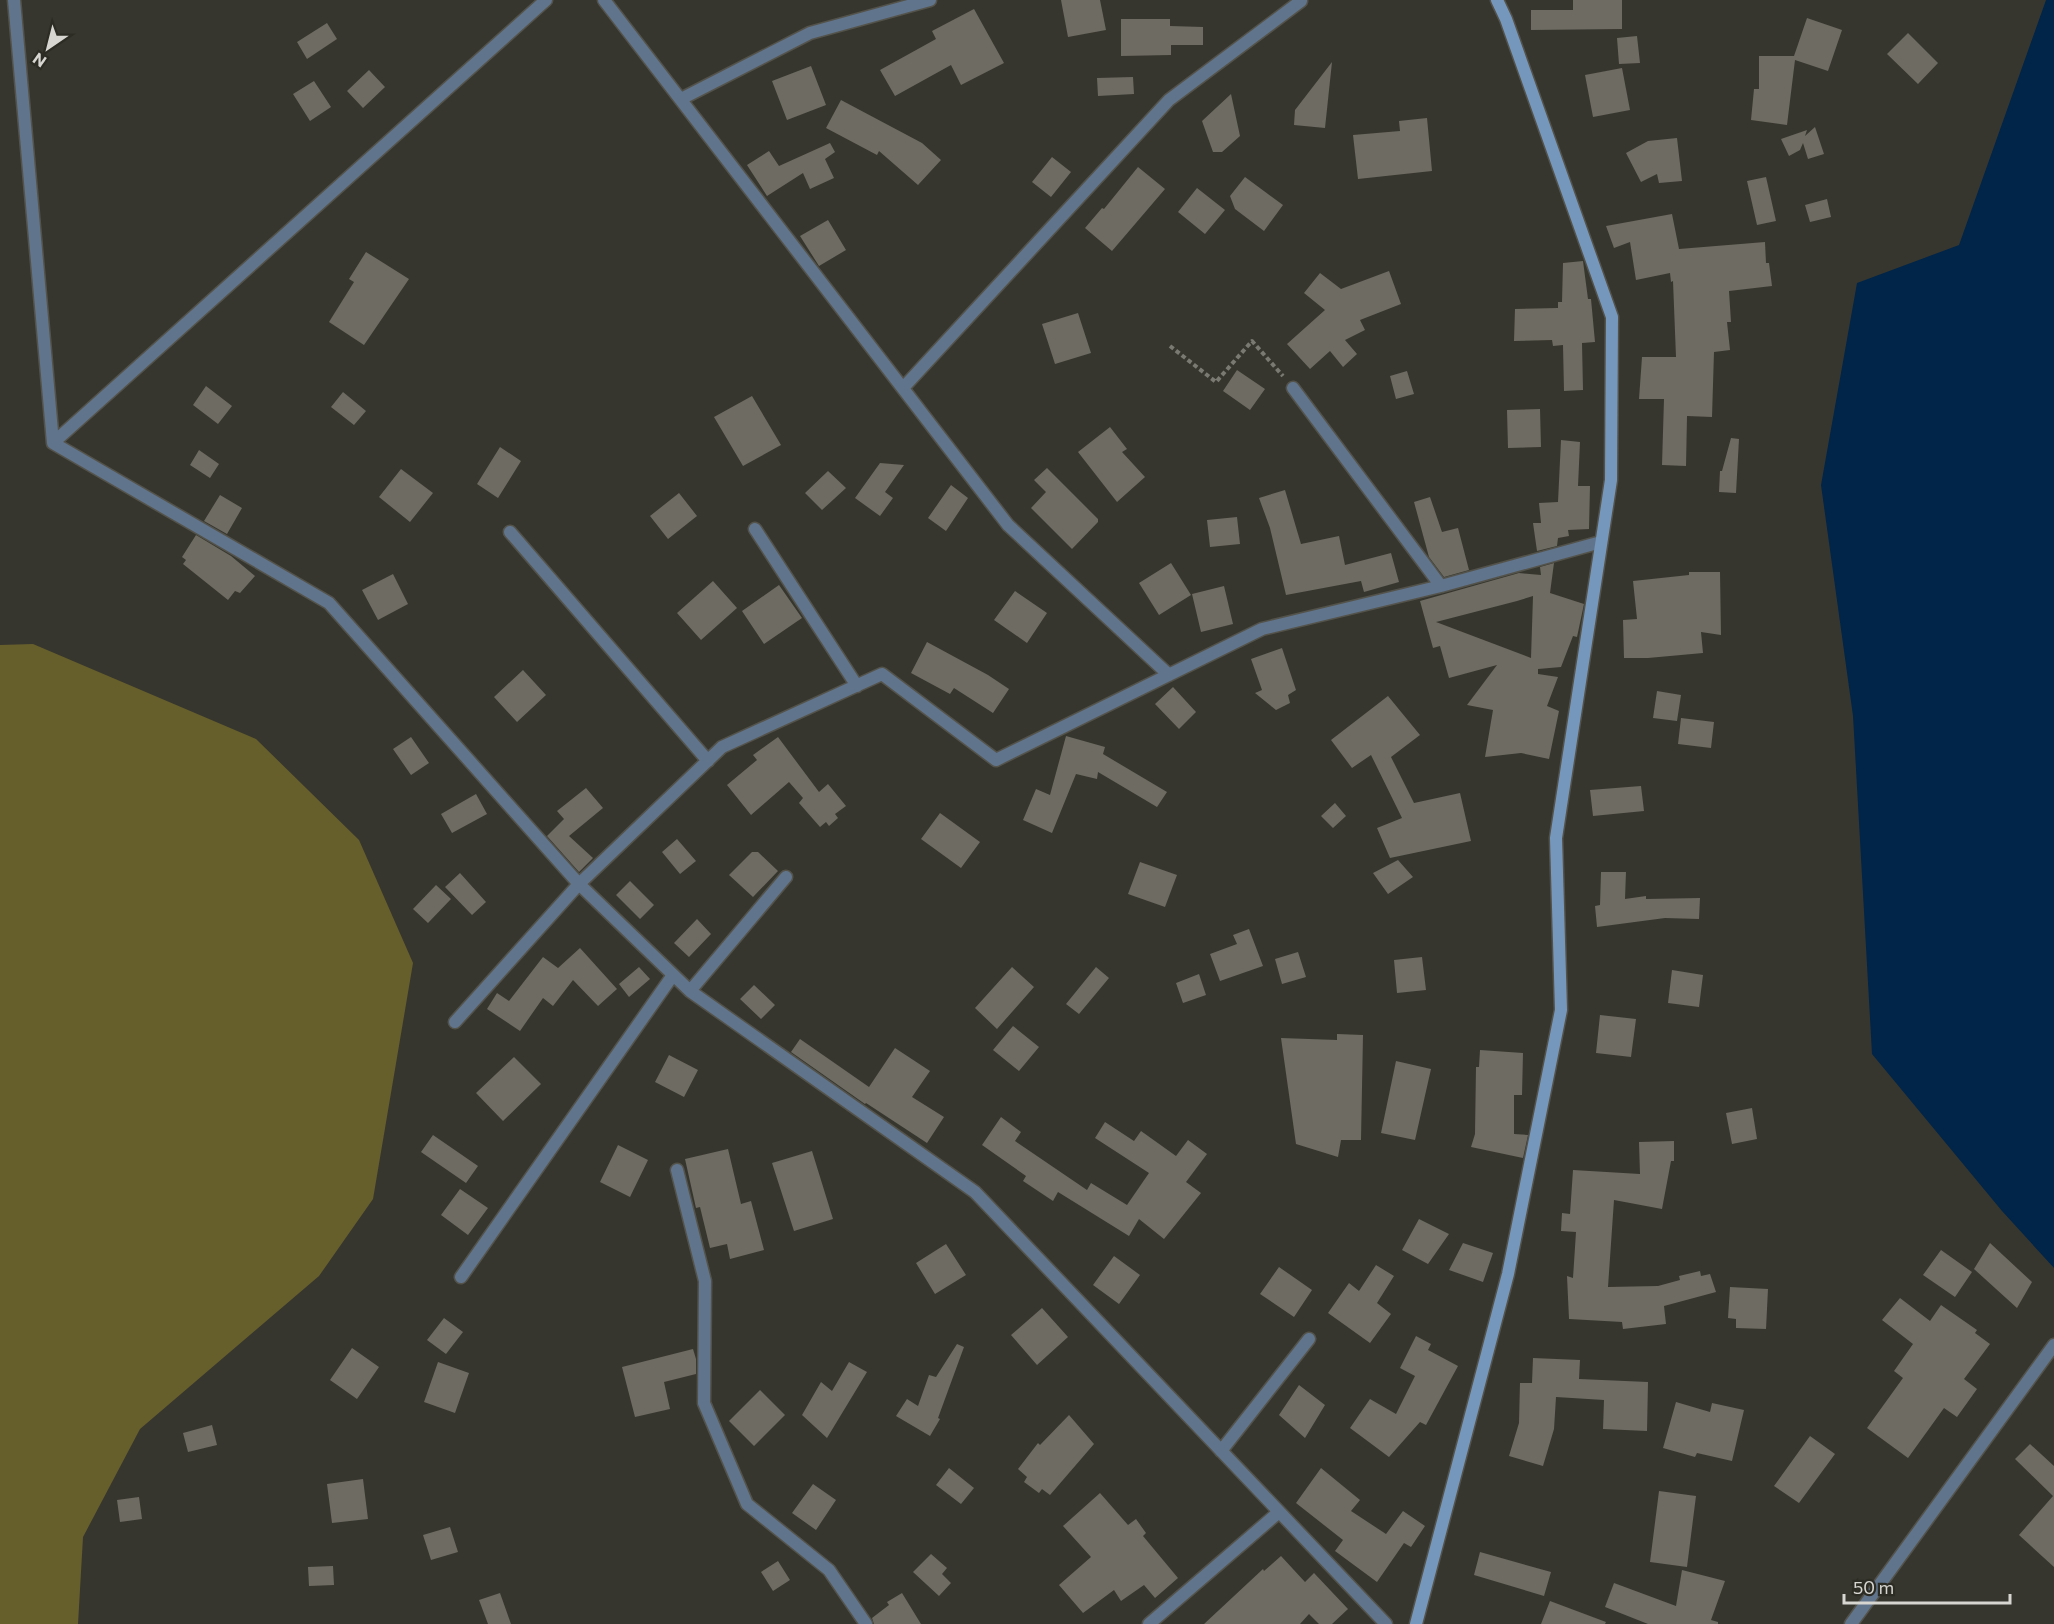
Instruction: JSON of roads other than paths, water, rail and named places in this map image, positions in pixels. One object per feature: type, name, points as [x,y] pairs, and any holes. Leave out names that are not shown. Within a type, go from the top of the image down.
[{"type":"main road","points":[[1416,1624],[1508,1274],[1561,1010],[1556,838],[1611,480],[1612,316],[1506,19],[1497,0]]},
{"type":"street","points":[[14,0],[53,443]]},
{"type":"street","points":[[53,443],[546,0]]},
{"type":"street","points":[[604,0],[1008,525],[1169,675]]},
{"type":"street","points":[[681,99],[810,33],[930,0]]},
{"type":"street","points":[[903,388],[1169,100],[1300,0],[1306,0]]},
{"type":"street","points":[[1293,388],[1441,586]]},
{"type":"street","points":[[53,443],[329,603],[579,884],[673,975],[690,991],[975,1192],[1386,1624]]},
{"type":"street","points":[[755,529],[857,686]]},
{"type":"street","points":[[510,532],[708,761]]},
{"type":"street","points":[[455,1022],[579,884],[722,747],[882,674],[996,760],[1262,629],[1441,586],[1601,542]]},
{"type":"street","points":[[690,991],[786,877]]},
{"type":"street","points":[[460,1277],[673,975]]},
{"type":"street","points":[[677,1170],[705,1281],[704,1403],[747,1504],[829,1570],[866,1624]]},
{"type":"street","points":[[1221,1451],[1309,1339]]},
{"type":"street","points":[[1851,1624],[2054,1345]]},
{"type":"street","points":[[1149,1624],[1279,1512]]},
{"type":"water","points":[[2046,0],[2054,0],[2054,1268],[2002,1211],[1872,1054],[1853,716],[1821,485],[1857,283],[1959,245]]}]
